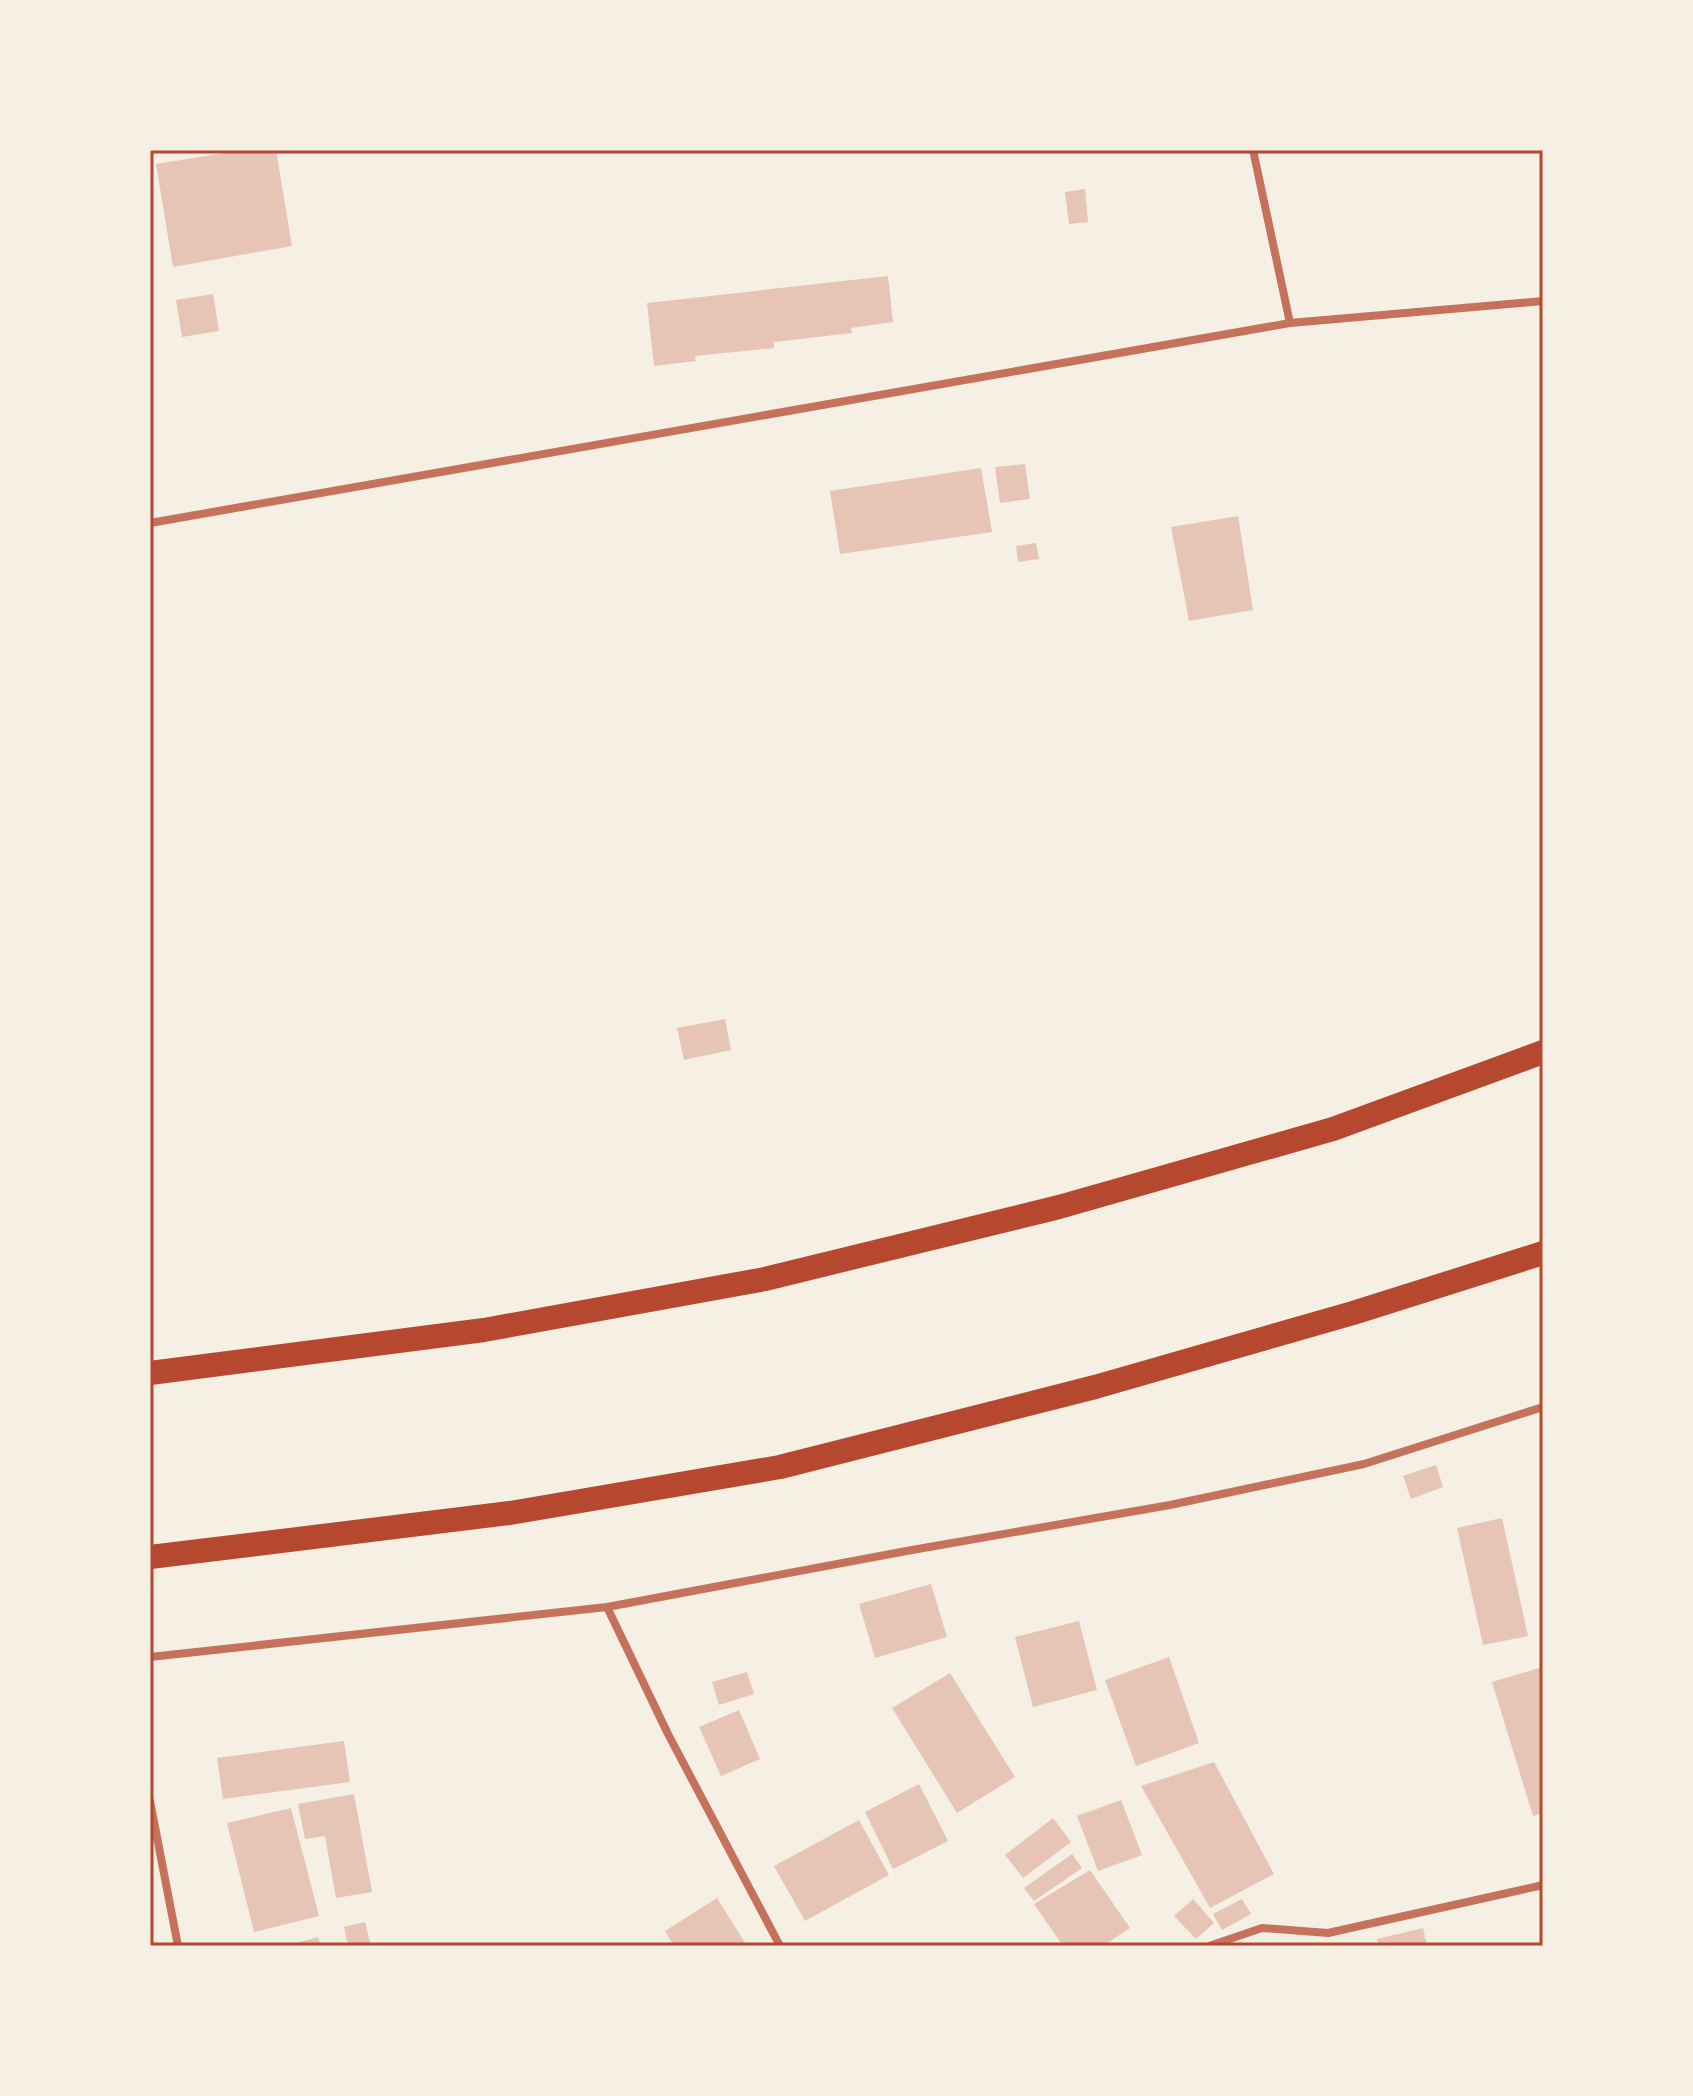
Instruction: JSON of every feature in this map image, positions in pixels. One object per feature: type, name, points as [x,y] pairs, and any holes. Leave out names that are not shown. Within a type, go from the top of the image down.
[{"type":"highway","points":[[150,1373],[484,1330],[765,1279],[1059,1207],[1333,1129],[1543,1052]]},
{"type":"highway","points":[[150,1557],[510,1513],[780,1467],[1095,1387],[1353,1313],[1543,1253]]},
{"type":"street","points":[[1253,150],[1290,323]]},
{"type":"street","points":[[150,523],[1290,323],[1543,301]]},
{"type":"street","points":[[150,1657],[607,1607],[1170,1505],[1364,1464],[1543,1407]]},
{"type":"street","points":[[607,1607],[668,1734],[780,1946]]},
{"type":"street","points":[[150,1801],[178,1946]]},
{"type":"street","points":[[1209,1946],[1262,1928],[1328,1933],[1543,1885]]},
{"type":"building","points":[[244,150],[276,150],[292,246],[173,267],[156,164]]},
{"type":"building","points":[[1085,189],[1088,222],[1069,224],[1065,192]]},
{"type":"building","points":[[888,276],[893,322],[851,328],[852,333],[774,342],[774,348],[695,356],[696,361],[654,366],[647,303]]},
{"type":"building","points":[[213,294],[219,331],[182,337],[176,300]]},
{"type":"building","points":[[1025,464],[1030,499],[1000,503],[995,467]]},
{"type":"building","points":[[981,468],[992,532],[840,554],[830,491]]},
{"type":"building","points":[[1238,516],[1253,610],[1189,621],[1171,527]]},
{"type":"building","points":[[1036,543],[1039,559],[1018,562],[1016,546]]},
{"type":"building","points":[[725,1019],[731,1050],[684,1060],[677,1028]]},
{"type":"building","points":[[1436,1465],[1443,1487],[1411,1499],[1403,1476]]},
{"type":"building","points":[[1502,1518],[1528,1636],[1483,1645],[1457,1528]]},
{"type":"building","points":[[931,1584],[947,1637],[875,1658],[859,1604]]},
{"type":"building","points":[[1079,1621],[1097,1690],[1033,1707],[1015,1637]]},
{"type":"building","points":[[1169,1657],[1199,1743],[1136,1766],[1105,1680]]},
{"type":"building","points":[[1543,1667],[1543,1813],[1533,1816],[1492,1682]]},
{"type":"building","points":[[747,1672],[754,1694],[719,1705],[712,1682]]},
{"type":"building","points":[[950,1673],[1015,1777],[957,1813],[892,1708]]},
{"type":"building","points":[[739,1710],[760,1759],[721,1776],[699,1727]]},
{"type":"building","points":[[344,1741],[350,1782],[223,1799],[217,1758]]},
{"type":"building","points":[[1214,1762],[1274,1874],[1210,1908],[1141,1786]]},
{"type":"building","points":[[919,1784],[948,1841],[893,1869],[865,1812]]},
{"type":"building","points":[[354,1794],[372,1892],[336,1898],[325,1836],[305,1839],[298,1804]]},
{"type":"building","points":[[1121,1800],[1142,1855],[1098,1871],[1077,1816]]},
{"type":"building","points":[[291,1808],[319,1916],[254,1932],[227,1823]]},
{"type":"building","points":[[1053,1818],[1071,1842],[1023,1878],[1005,1855]]},
{"type":"building","points":[[859,1820],[889,1875],[805,1921],[774,1866]]},
{"type":"building","points":[[1072,1854],[1082,1868],[1034,1901],[1024,1888]]},
{"type":"building","points":[[1090,1870],[1130,1928],[1103,1946],[1063,1946],[1034,1904]]},
{"type":"building","points":[[717,1898],[747,1946],[674,1946],[665,1931]]},
{"type":"building","points":[[1193,1899],[1214,1923],[1196,1939],[1174,1916]]},
{"type":"building","points":[[1242,1899],[1251,1914],[1222,1930],[1213,1914]]},
{"type":"building","points":[[365,1922],[371,1946],[348,1946],[344,1927]]},
{"type":"building","points":[[1423,1928],[1427,1946],[1379,1946],[1377,1939]]},
{"type":"building","points":[[318,1937],[321,1946],[289,1946],[289,1945]]}]
